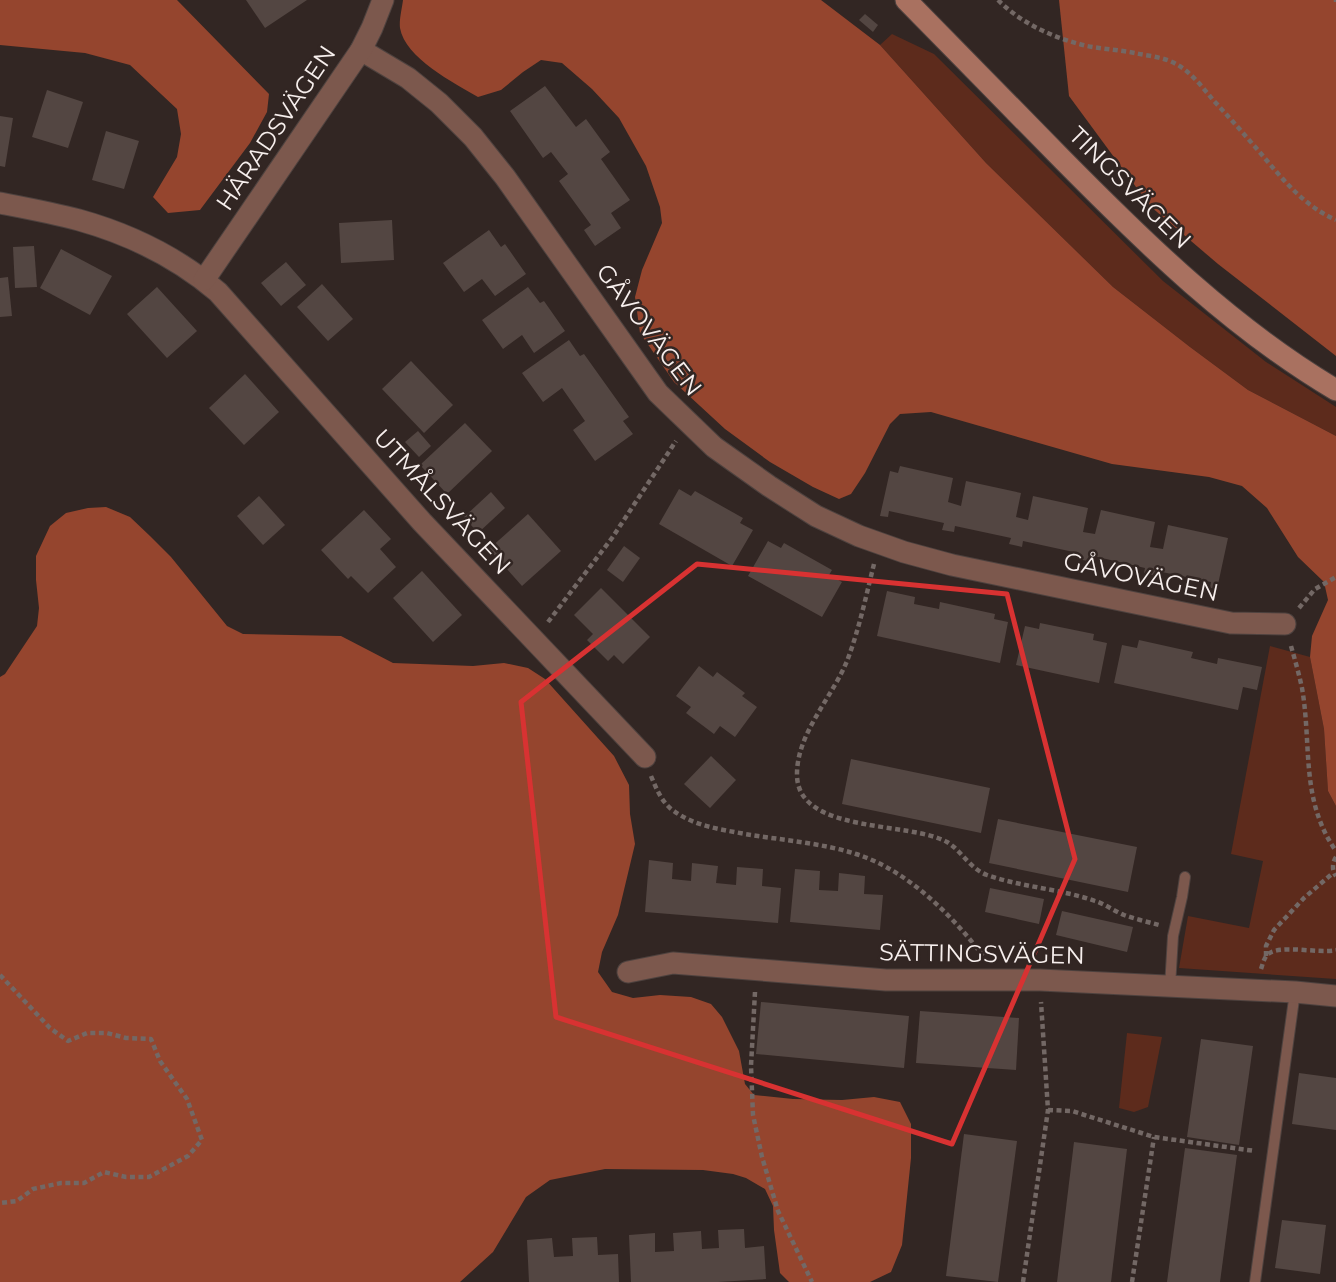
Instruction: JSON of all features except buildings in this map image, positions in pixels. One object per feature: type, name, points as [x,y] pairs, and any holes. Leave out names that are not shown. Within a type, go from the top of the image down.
[{"type":"street","name":"HÄRADSVÄGEN","points":[[204,280],[360,50],[383,0]]},
{"type":"street","name":"TINGSVÄGEN","points":[[906,0],[1109,207],[1176,271],[1242,326],[1336,390]]},
{"type":"street","name":"GÅVOVÄGEN","points":[[360,50],[408,78],[439,103],[472,138],[505,177],[658,393],[714,447],[816,516],[859,536],[952,565],[1231,623],[1285,624]]},
{"type":"street","name":"UTMÅLSVÄGEN","points":[[0,203],[80,220],[115,233],[160,252],[218,292],[422,522],[645,757]]},
{"type":"street","name":"SÄTTINGSVÄGEN","points":[[628,971],[673,963],[886,980],[1040,980],[1336,996]]},
{"type":"lane","points":[[1170,986],[1173,936],[1185,877]]},
{"type":"lane","points":[[1255,1282],[1295,992]]},
{"type":"path","points":[[998,0],[1032,27],[1064,39],[1175,63],[1206,92],[1290,188],[1326,216],[1336,220]]},
{"type":"path","points":[[533,639],[612,538],[688,423]]},
{"type":"path","points":[[881,543],[847,661],[833,691],[806,736],[797,763],[800,793],[822,812],[927,835],[947,842],[985,874],[1097,901],[1123,915],[1162,926],[1173,936]]},
{"type":"path","points":[[1336,577],[1315,589],[1285,624],[1302,688],[1312,799],[1322,826],[1336,851]]},
{"type":"path","points":[[645,757],[658,793],[668,806],[697,824],[857,854],[912,884],[941,908],[974,944],[989,964],[988,980]]},
{"type":"path","points":[[1259,991],[1266,946],[1274,930],[1304,898],[1335,875],[1333,867],[1336,857]]},
{"type":"path","points":[[1266,956],[1273,951],[1336,950]]},
{"type":"path","points":[[757,970],[751,1054],[753,1115],[778,1211],[812,1282]]},
{"type":"path","points":[[0,975],[50,1028],[68,1041],[87,1033],[151,1039],[160,1061],[187,1100],[202,1140],[188,1156],[149,1177],[127,1177],[104,1172],[84,1183],[61,1183],[33,1189],[17,1201],[0,1203]]},
{"type":"path","points":[[1023,1282],[1048,1110],[1040,980]]},
{"type":"path","points":[[1048,1110],[1072,1111],[1154,1137],[1274,1153]]},
{"type":"path","points":[[1132,1282],[1154,1137]]},
{"type":"highlighted area","points":[[697,564],[1007,594],[1075,859],[952,1144],[556,1017],[521,702]]},
{"type":"shaded area","points":[[0,0],[177,0],[269,94],[267,112],[250,143],[200,210],[168,213],[153,197],[177,157],[181,134],[177,109],[130,65],[85,53],[0,45]]},
{"type":"shaded area","points":[[403,0],[821,0],[880,45],[986,163],[1113,287],[1248,390],[1336,436],[1336,806],[1328,791],[1324,729],[1310,657],[1312,636],[1328,600],[1324,582],[1298,557],[1267,508],[1242,486],[1209,477],[1112,464],[931,412],[900,414],[890,424],[851,494],[839,499],[813,487],[770,462],[725,429],[674,382],[640,333],[635,297],[642,270],[662,223],[660,207],[646,166],[619,118],[592,89],[562,63],[541,60],[501,90],[478,97],[456,85],[421,59],[404,39],[400,28]]},
{"type":"shaded area","points":[[1059,0],[1336,0],[1336,356],[1218,264],[1150,206],[1069,96]]},
{"type":"shaded area","points":[[892,34],[934,54],[1163,281],[1266,362],[1336,407],[1336,436],[1248,390],[1113,287],[986,163],[880,45]]},
{"type":"shaded area","points":[[106,507],[130,517],[171,557],[227,626],[243,634],[341,636],[393,663],[473,666],[504,663],[528,668],[545,679],[614,756],[629,785],[635,844],[618,915],[602,952],[598,972],[612,992],[633,998],[660,995],[691,997],[711,1004],[722,1017],[739,1051],[745,1084],[754,1095],[842,1100],[874,1097],[900,1102],[911,1124],[911,1158],[902,1245],[891,1272],[870,1282],[789,1282],[780,1273],[773,1206],[765,1189],[733,1174],[703,1170],[605,1169],[550,1180],[526,1197],[493,1252],[460,1282],[0,1282],[0,677],[5,674],[37,626],[39,608],[36,556],[50,526],[66,513]]},
{"type":"shaded area","points":[[1270,646],[1310,657],[1324,729],[1328,791],[1336,806],[1336,979],[1179,968],[1188,916],[1249,928],[1263,861],[1231,854]]},
{"type":"shaded area","points":[[1127,1033],[1162,1037],[1148,1107],[1134,1112],[1119,1108]]}]
